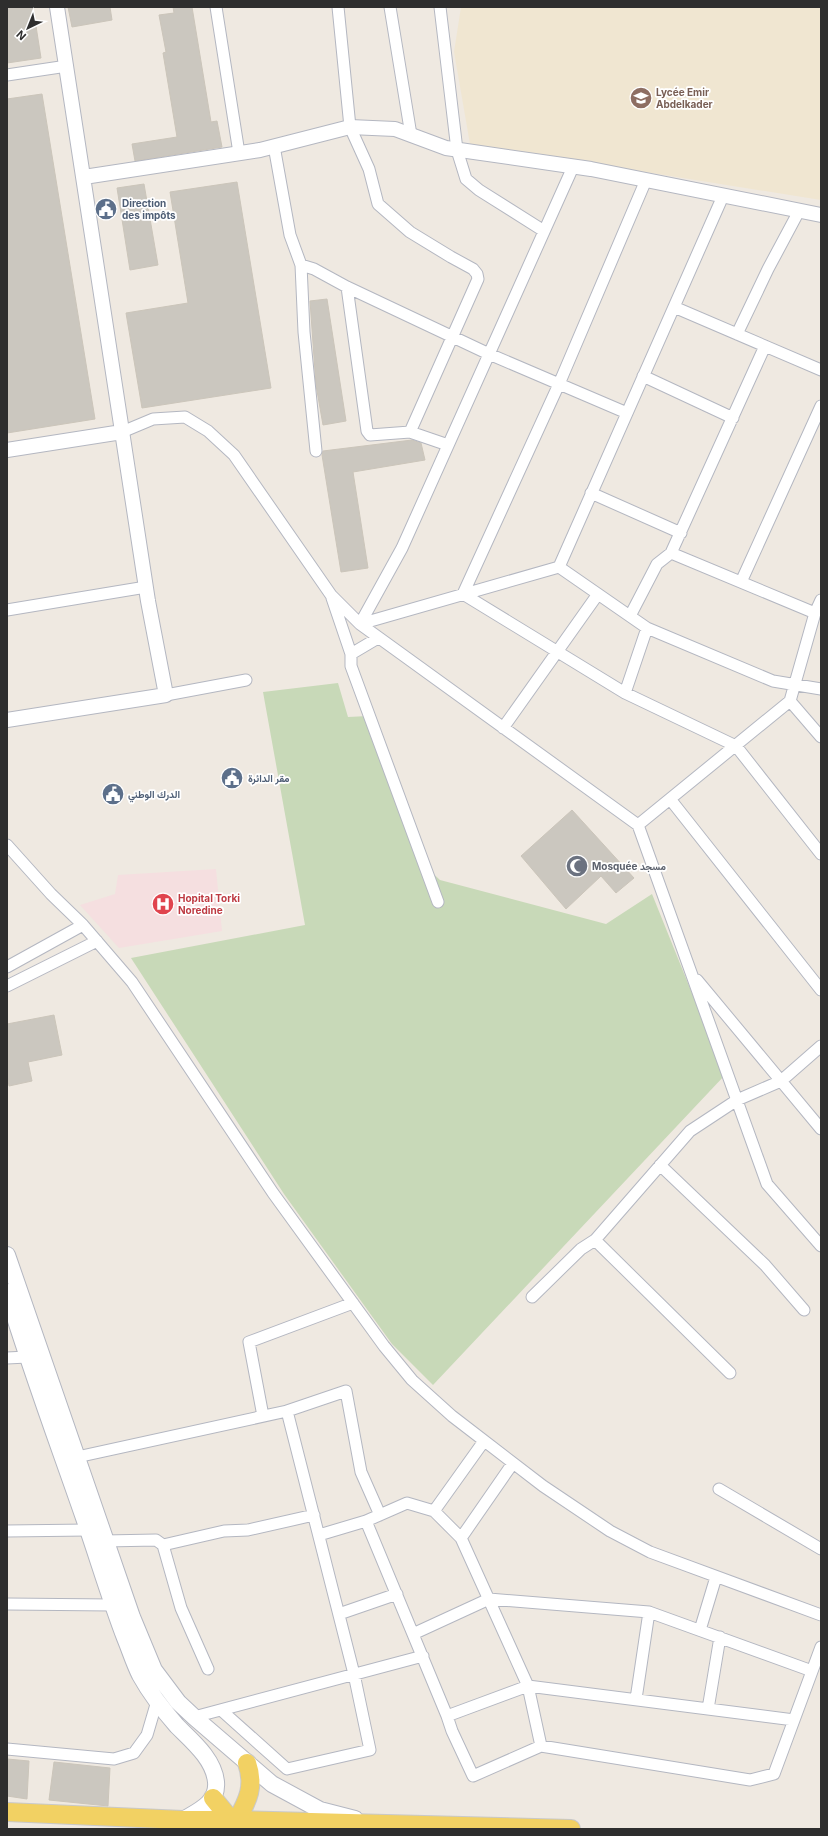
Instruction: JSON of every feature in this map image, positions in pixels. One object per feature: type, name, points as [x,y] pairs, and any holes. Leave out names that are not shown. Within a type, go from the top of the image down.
[{"type":"main road","points":[[7,1255],[105,1541],[132,1617],[154,1670],[178,1702],[272,1784],[320,1810],[372,1824]]},
{"type":"main road","points":[[7,1292],[27,1357],[88,1530],[112,1605],[139,1674],[157,1701],[193,1741],[210,1764],[216,1782],[213,1798],[207,1806],[183,1820]]},
{"type":"main road","points":[[237,1820],[248,1800],[251,1776],[247,1763]]},
{"type":"main road","points":[[213,1798],[227,1815],[237,1820]]},
{"type":"main road","points":[[7,1812],[183,1820],[237,1820],[571,1829]]},
{"type":"street","points":[[57,7],[146,587],[166,695]]},
{"type":"street","points":[[216,7],[239,153]]},
{"type":"street","points":[[338,7],[350,127],[369,169],[378,204],[410,232],[451,258],[468,265],[477,274],[478,279],[410,432]]},
{"type":"street","points":[[390,7],[411,135]]},
{"type":"street","points":[[440,7],[457,150],[466,179],[472,185],[544,231]]},
{"type":"street","points":[[7,75],[67,66]]},
{"type":"street","points":[[84,177],[239,153],[350,127],[395,129],[446,148],[573,167],[646,180],[821,216]]},
{"type":"street","points":[[274,146],[290,235],[301,265],[304,332],[316,451]]},
{"type":"street","points":[[360,624],[402,548],[573,167]]},
{"type":"street","points":[[463,594],[559,384],[646,180]]},
{"type":"street","points":[[559,567],[723,196]]},
{"type":"street","points":[[737,334],[768,269],[799,211]]},
{"type":"street","points":[[301,265],[314,269],[347,287],[489,354],[627,412]]},
{"type":"street","points":[[347,287],[367,431],[370,435],[410,432],[448,445]]},
{"type":"street","points":[[674,307],[821,370]]},
{"type":"street","points":[[630,616],[656,564],[671,553],[681,533],[765,346]]},
{"type":"street","points":[[643,376],[733,418]]},
{"type":"street","points":[[741,582],[821,406]]},
{"type":"street","points":[[7,450],[122,432],[153,419],[185,417],[208,430],[234,455],[331,595],[360,624],[638,825],[767,1184],[821,1246]]},
{"type":"street","points":[[591,493],[681,533]]},
{"type":"street","points":[[671,553],[815,613]]},
{"type":"street","points":[[360,624],[559,567]]},
{"type":"street","points":[[559,567],[647,628],[773,681],[795,686],[821,689]]},
{"type":"street","points":[[7,610],[146,587]]},
{"type":"street","points":[[463,594],[625,693],[736,746],[821,854]]},
{"type":"street","points":[[503,728],[598,594]]},
{"type":"street","points":[[331,595],[352,654],[351,666],[438,902]]},
{"type":"street","points":[[638,825],[790,702],[815,613],[821,600]]},
{"type":"street","points":[[625,693],[647,628]]},
{"type":"street","points":[[352,654],[378,638]]},
{"type":"street","points":[[7,720],[166,695],[246,680]]},
{"type":"street","points":[[790,702],[821,737]]},
{"type":"street","points":[[670,799],[821,990]]},
{"type":"street","points":[[7,844],[51,894],[97,941],[132,982],[274,1193],[384,1346],[412,1380],[452,1416],[543,1486],[610,1531],[650,1552],[821,1615]]},
{"type":"street","points":[[7,967],[83,926]]},
{"type":"street","points":[[7,986],[97,941]]},
{"type":"street","points":[[691,974],[821,1130]]},
{"type":"street","points":[[532,1297],[581,1249],[595,1240],[690,1131],[737,1100],[781,1081],[821,1046]]},
{"type":"street","points":[[660,1165],[765,1265],[804,1310]]},
{"type":"street","points":[[595,1240],[730,1373]]},
{"type":"street","points":[[263,1416],[249,1342],[353,1303]]},
{"type":"street","points":[[7,1358],[27,1357]]},
{"type":"street","points":[[77,1457],[287,1411],[346,1391],[361,1472],[380,1515]]},
{"type":"street","points":[[221,1710],[287,1769],[370,1750],[354,1674],[287,1411]]},
{"type":"street","points":[[434,1511],[484,1441]]},
{"type":"street","points":[[461,1538],[513,1463]]},
{"type":"street","points":[[719,1489],[821,1549]]},
{"type":"street","points":[[319,1535],[366,1521],[407,1503],[434,1511],[461,1538],[528,1686],[541,1746]]},
{"type":"street","points":[[162,1545],[224,1531],[248,1530],[314,1515]]},
{"type":"street","points":[[366,1521],[423,1656],[452,1731],[473,1776],[541,1746],[750,1780],[774,1774],[821,1647]]},
{"type":"street","points":[[7,1531],[88,1530]]},
{"type":"street","points":[[105,1541],[156,1540],[162,1545],[181,1608],[208,1669]]},
{"type":"street","points":[[700,1630],[716,1577]]},
{"type":"street","points":[[339,1614],[397,1594]]},
{"type":"street","points":[[413,1634],[488,1599],[649,1612],[812,1671]]},
{"type":"street","points":[[7,1604],[112,1605]]},
{"type":"street","points":[[636,1699],[649,1612]]},
{"type":"street","points":[[708,1709],[720,1638]]},
{"type":"street","points":[[194,1717],[423,1656]]},
{"type":"street","points":[[447,1716],[528,1686],[794,1720]]},
{"type":"street","points":[[7,1749],[114,1759],[134,1753],[147,1735],[157,1701]]},
{"type":"shaded area","name":"Lycée Emir Abdelkader","points":[[461,7],[821,7],[821,200],[470,144],[454,52]]},
{"type":"shaded area","points":[[216,869],[222,931],[119,948],[80,905],[115,894],[118,875]]},
{"type":"green space","points":[[338,683],[348,717],[368,716],[426,867],[440,880],[606,924],[652,894],[725,1075],[433,1385],[392,1344],[284,1194],[131,958],[305,925],[263,692]]},
{"type":"building","points":[[7,7],[33,7],[41,58],[7,63]]},
{"type":"building","points":[[68,7],[110,7],[112,20],[72,27]]},
{"type":"building","points":[[173,7],[192,7],[211,122],[217,121],[222,147],[135,161],[132,144],[177,137],[163,53],[166,52],[159,15],[174,13]]},
{"type":"building","points":[[42,94],[95,419],[7,433],[7,99]]},
{"type":"building","points":[[237,182],[271,388],[142,408],[126,313],[188,303],[170,192]]},
{"type":"building","points":[[144,184],[158,265],[130,270],[117,188]]},
{"type":"building","points":[[327,299],[346,421],[323,425],[316,385],[310,301]]},
{"type":"building","points":[[412,440],[421,443],[425,460],[353,472],[368,568],[341,572],[322,455],[323,451]]},
{"type":"building","name":"Mosquée مسجد","points":[[572,810],[634,878],[616,893],[601,876],[566,909],[521,856]]},
{"type":"building","points":[[54,1015],[62,1055],[28,1062],[32,1081],[9,1086],[7,1075],[7,1024]]},
{"type":"building","points":[[7,1759],[29,1761],[27,1799],[7,1796]]},
{"type":"building","points":[[54,1762],[110,1768],[108,1806],[49,1800]]},
{"type":"place","name":"Lycée Emir Abdelkader","points":[[641,98]]},
{"type":"place","name":"Direction des impôts","points":[[106,209]]},
{"type":"place","name":"مقر الدائرة","points":[[232,778]]},
{"type":"place","name":"الدرك الوطني","points":[[113,794]]},
{"type":"place","name":"Mosquée مسجد","points":[[577,866]]},
{"type":"place","name":"Hopital Torki Noredine","points":[[163,904]]}]
